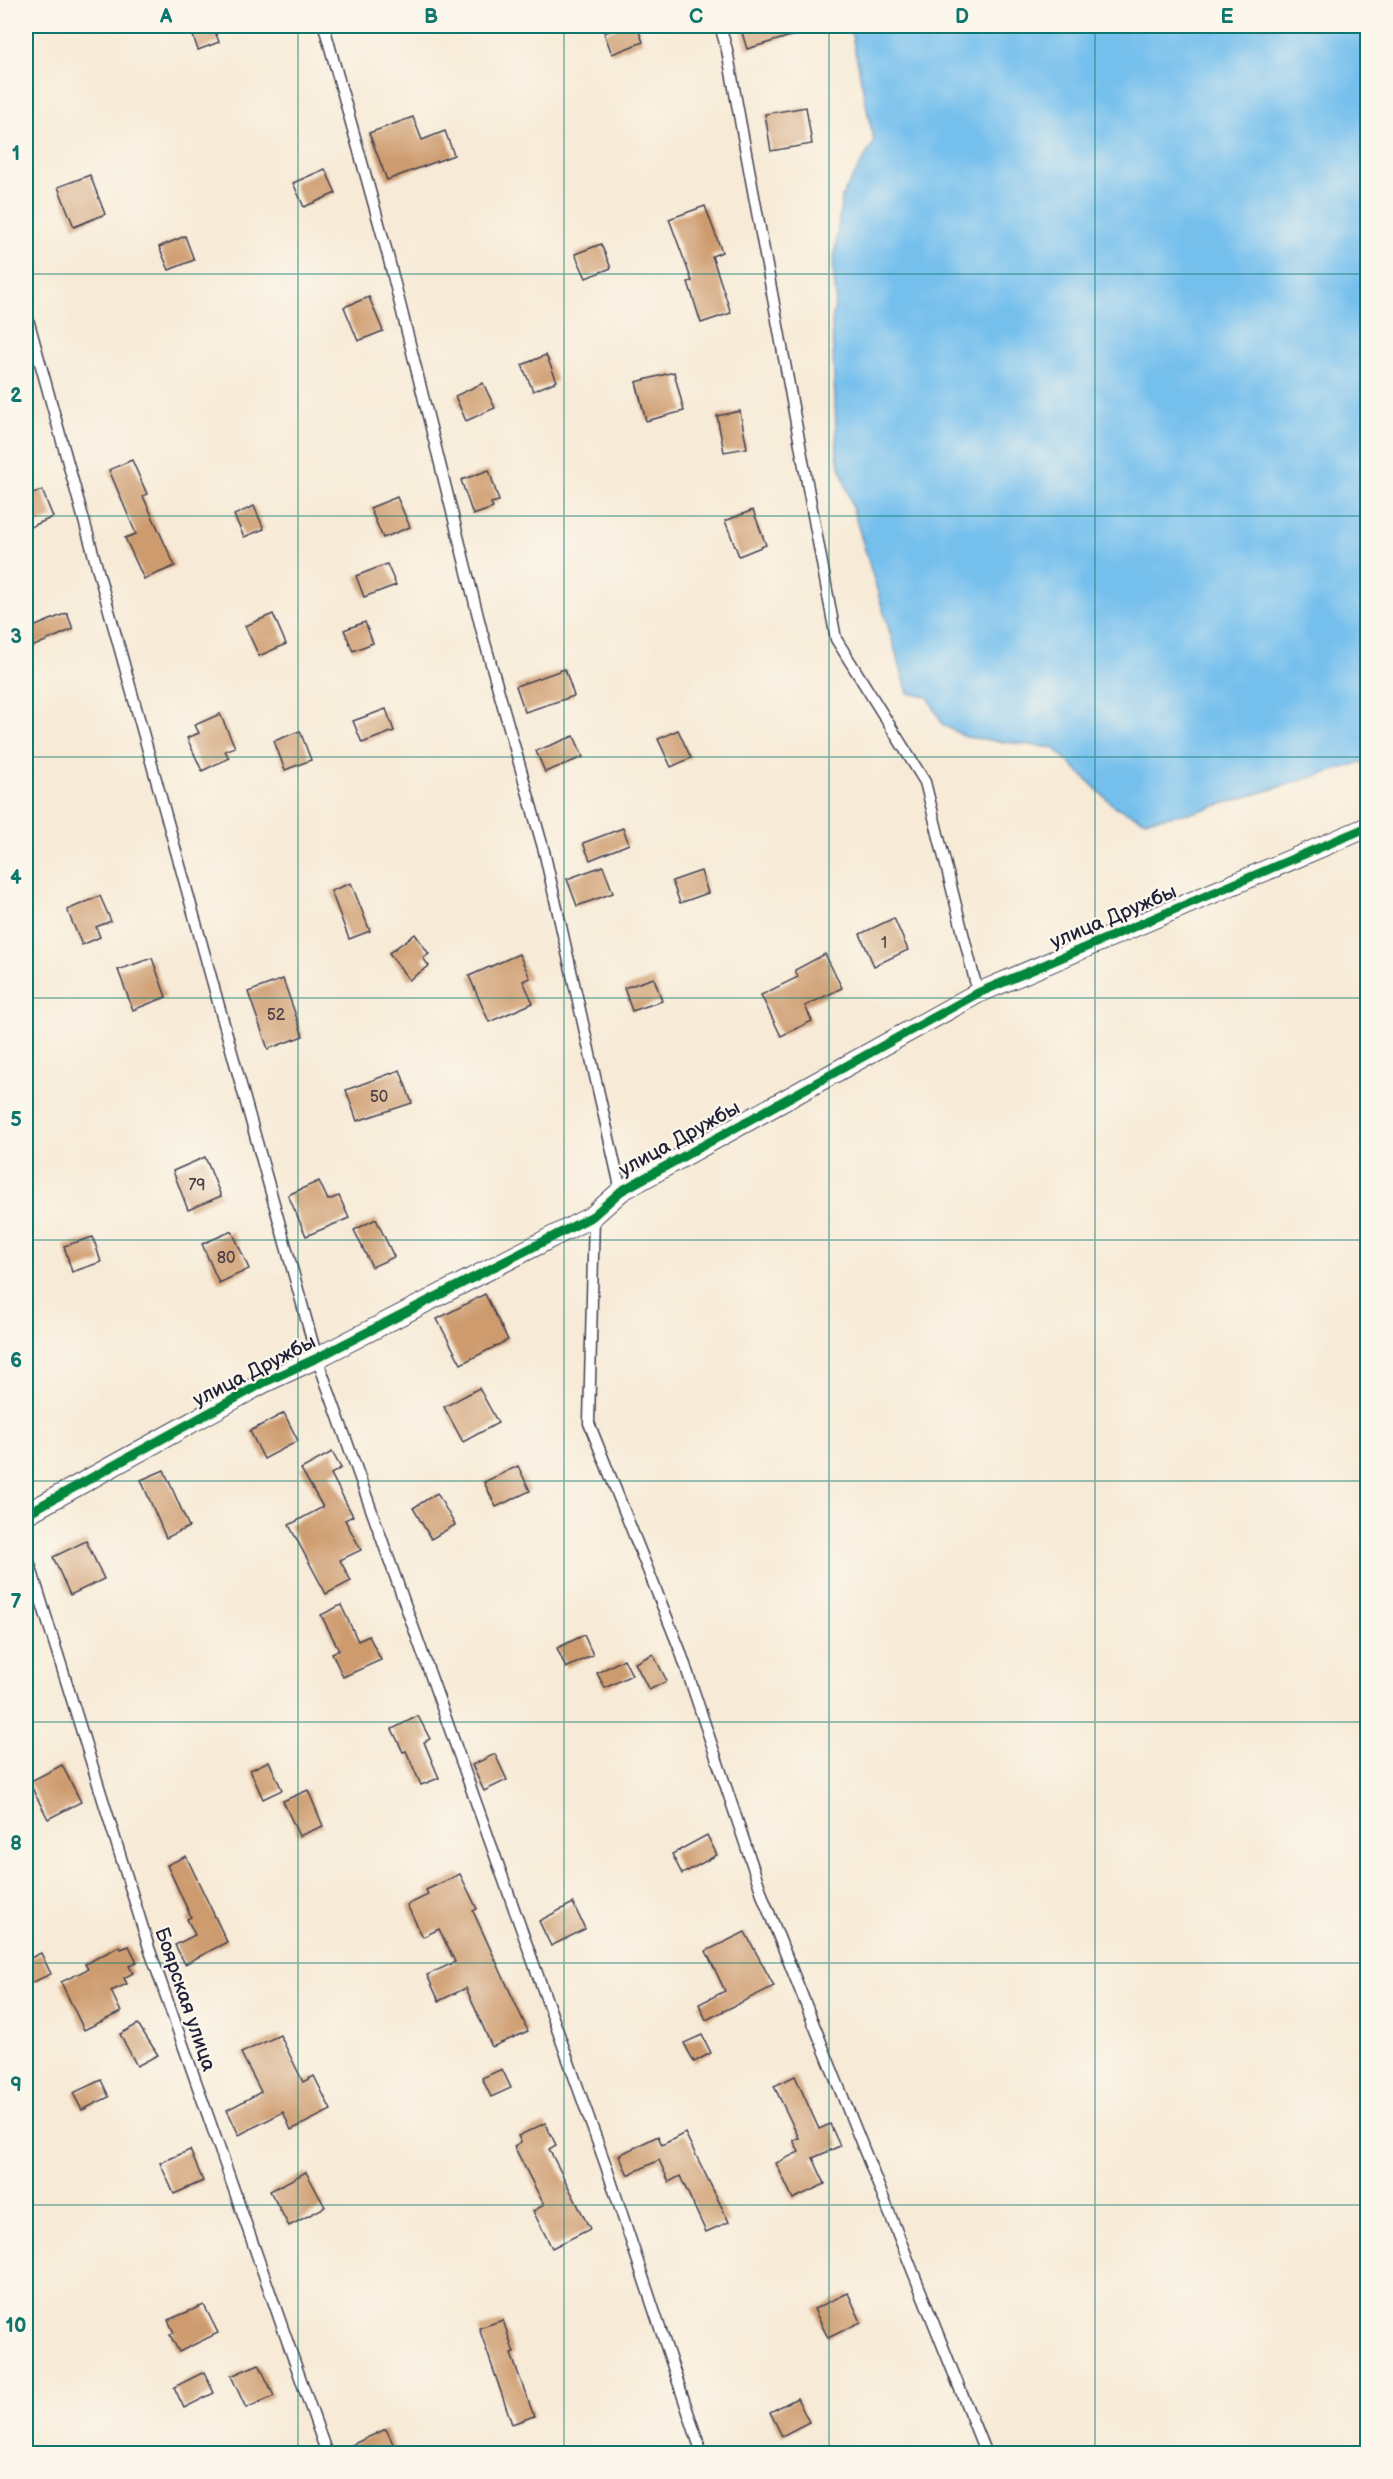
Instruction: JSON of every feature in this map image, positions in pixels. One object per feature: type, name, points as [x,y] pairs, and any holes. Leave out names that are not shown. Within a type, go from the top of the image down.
[{"type":"street","name":"улица Дружбы","points":[[621,1191],[978,993],[1368,827]]},
{"type":"street","name":"улица Дружбы","points":[[26,1514],[263,1383],[317,1358],[593,1216]]},
{"type":"lane","points":[[324,26],[387,252],[482,632],[544,851],[621,1191],[593,1216],[589,1423],[680,1650],[764,1900],[986,2454]]},
{"type":"lane","points":[[720,26],[727,50],[836,639],[925,782],[978,993]]},
{"type":"lane","points":[[26,312],[317,1358],[601,2152],[702,2454]]},
{"type":"lane","name":"Боярская улица","points":[[26,1552],[150,1952],[327,2454]]},
{"type":"water","points":[[850,26],[1367,26],[1367,761],[1195,812],[1144,820],[1114,806],[1054,748],[966,737],[943,725],[928,697],[908,693],[837,456],[832,322],[836,297],[833,268],[842,196],[874,142]]},
{"type":"building","points":[[213,26],[219,42],[198,50],[191,30]]},
{"type":"building","points":[[623,26],[637,26],[643,42],[612,54],[604,33]]},
{"type":"building","points":[[740,26],[810,26],[811,30],[747,49]]},
{"type":"building","points":[[806,107],[812,144],[771,151],[765,114]]},
{"type":"building","points":[[413,117],[422,140],[445,131],[454,155],[387,180],[369,133]]},
{"type":"building","points":[[325,169],[336,193],[304,207],[293,183]]},
{"type":"building","points":[[90,175],[105,214],[74,227],[58,187]]},
{"type":"building","points":[[705,206],[722,252],[712,256],[731,313],[701,323],[688,282],[692,281],[669,219]]},
{"type":"building","points":[[185,236],[194,260],[169,270],[159,247]]},
{"type":"building","points":[[601,244],[611,268],[586,278],[575,254]]},
{"type":"building","points":[[369,297],[383,331],[358,341],[344,307]]},
{"type":"building","points":[[546,355],[557,381],[533,391],[522,365]]},
{"type":"building","points":[[674,372],[684,411],[646,421],[636,382]]},
{"type":"building","points":[[483,383],[495,408],[466,421],[455,396]]},
{"type":"building","points":[[740,411],[747,448],[724,452],[717,416]]},
{"type":"building","points":[[132,460],[147,494],[143,496],[175,566],[144,579],[125,538],[136,534],[109,470]]},
{"type":"building","points":[[489,470],[499,501],[491,503],[493,508],[473,515],[461,480]]},
{"type":"building","points":[[42,490],[53,517],[26,529],[26,497]]},
{"type":"building","points":[[397,497],[410,527],[383,538],[370,508]]},
{"type":"building","points":[[254,506],[264,529],[244,537],[234,515]]},
{"type":"building","points":[[753,510],[766,545],[739,556],[725,521]]},
{"type":"building","points":[[387,564],[396,585],[364,597],[356,576]]},
{"type":"building","points":[[67,613],[73,629],[32,647],[26,630]]},
{"type":"building","points":[[273,614],[286,644],[259,656],[245,626]]},
{"type":"building","points":[[365,622],[373,643],[353,651],[344,630]]},
{"type":"building","points":[[565,669],[574,696],[525,712],[516,686]]},
{"type":"building","points":[[386,709],[394,731],[362,743],[353,721]]},
{"type":"building","points":[[220,714],[235,747],[225,751],[229,758],[202,771],[187,738],[199,733],[195,725]]},
{"type":"building","points":[[678,730],[691,758],[671,767],[658,739]]},
{"type":"building","points":[[300,731],[311,760],[285,770],[274,741]]},
{"type":"building","points":[[574,736],[583,757],[545,772],[536,751]]},
{"type":"building","points":[[623,828],[629,844],[590,860],[583,843]]},
{"type":"building","points":[[603,866],[613,893],[577,906],[567,879]]},
{"type":"building","points":[[701,871],[708,893],[680,903],[672,881]]},
{"type":"building","points":[[351,883],[370,931],[349,939],[331,891]]},
{"type":"building","points":[[100,896],[111,921],[96,927],[100,937],[82,945],[67,910]]},
{"type":"building","points":[[894,918],[908,950],[874,966],[860,934]]},
{"type":"building","points":[[415,934],[429,954],[423,958],[429,966],[409,980],[389,953]]},
{"type":"building","points":[[519,954],[530,978],[523,981],[533,1003],[489,1022],[469,976]]},
{"type":"building","points":[[825,954],[842,988],[805,1006],[812,1021],[781,1036],[761,995],[798,977],[795,970]]},
{"type":"building","points":[[152,958],[166,997],[133,1010],[118,970]]},
{"type":"building","points":[[654,978],[662,1001],[632,1011],[624,988]]},
{"type":"building","points":[[283,979],[303,1036],[268,1049],[248,992]]},
{"type":"building","points":[[400,1070],[412,1103],[357,1121],[346,1090]]},
{"type":"building","points":[[205,1157],[221,1196],[188,1210],[173,1171]]},
{"type":"building","points":[[319,1181],[328,1200],[339,1196],[349,1218],[306,1236],[288,1195]]},
{"type":"building","points":[[376,1219],[394,1257],[372,1267],[354,1230]]},
{"type":"building","points":[[232,1231],[249,1269],[219,1283],[202,1244]]},
{"type":"building","points":[[93,1237],[101,1262],[72,1272],[64,1246]]},
{"type":"building","points":[[485,1294],[508,1340],[461,1364],[437,1319]]},
{"type":"building","points":[[479,1388],[498,1423],[463,1442],[444,1407]]},
{"type":"building","points":[[284,1413],[298,1441],[264,1459],[250,1431]]},
{"type":"building","points":[[332,1452],[341,1468],[331,1474],[353,1516],[345,1520],[361,1550],[340,1560],[351,1581],[326,1594],[289,1525],[323,1507],[301,1469]]},
{"type":"building","points":[[518,1466],[530,1491],[496,1507],[484,1482]]},
{"type":"building","points":[[164,1470],[189,1527],[166,1538],[141,1480]]},
{"type":"building","points":[[437,1493],[455,1525],[431,1539],[413,1508]]},
{"type":"building","points":[[86,1541],[104,1579],[70,1595],[53,1557]]},
{"type":"building","points":[[341,1605],[358,1641],[369,1636],[381,1660],[343,1677],[332,1653],[339,1650],[321,1615]]},
{"type":"building","points":[[584,1635],[593,1655],[566,1668],[557,1648]]},
{"type":"building","points":[[653,1654],[667,1681],[649,1690],[635,1663]]},
{"type":"building","points":[[624,1659],[632,1675],[605,1688],[597,1673]]},
{"type":"building","points":[[418,1716],[430,1739],[424,1742],[439,1778],[421,1785],[406,1751],[403,1752],[392,1729]]},
{"type":"building","points":[[495,1754],[507,1780],[484,1791],[472,1765]]},
{"type":"building","points":[[269,1761],[282,1790],[263,1799],[250,1770]]},
{"type":"building","points":[[62,1765],[81,1802],[48,1819],[29,1782]]},
{"type":"building","points":[[308,1790],[323,1826],[299,1836],[283,1801]]},
{"type":"building","points":[[707,1835],[717,1855],[682,1874],[672,1854]]},
{"type":"building","points":[[186,1856],[227,1942],[185,1964],[175,1945],[195,1935],[187,1919],[191,1917],[167,1865]]},
{"type":"building","points":[[460,1874],[477,1909],[473,1911],[528,2031],[492,2047],[466,1988],[439,2001],[427,1975],[455,1962],[439,1929],[423,1937],[407,1905],[428,1895],[426,1890]]},
{"type":"building","points":[[573,1903],[585,1929],[551,1946],[539,1921]]},
{"type":"building","points":[[745,1932],[774,1986],[706,2020],[699,2004],[725,1991],[706,1951]]},
{"type":"building","points":[[120,1946],[121,1949],[129,1946],[137,1962],[129,1966],[133,1973],[124,1978],[127,1984],[111,1991],[121,2012],[84,2030],[61,1982],[88,1969],[85,1964]]},
{"type":"building","points":[[41,1953],[51,1974],[31,1983],[26,1971],[26,1960]]},
{"type":"building","points":[[138,2024],[158,2055],[137,2066],[120,2034]]},
{"type":"building","points":[[280,2035],[303,2082],[314,2076],[331,2110],[291,2130],[283,2112],[239,2135],[227,2110],[261,2092],[241,2053]]},
{"type":"building","points":[[702,2035],[711,2053],[694,2062],[684,2043]]},
{"type":"building","points":[[502,2069],[511,2088],[491,2097],[482,2078]]},
{"type":"building","points":[[795,2076],[819,2129],[830,2124],[840,2146],[813,2158],[825,2184],[793,2199],[776,2163],[799,2152],[793,2140],[799,2138],[774,2086]]},
{"type":"building","points":[[101,2080],[109,2097],[82,2110],[73,2093]]},
{"type":"building","points":[[545,2123],[556,2145],[549,2149],[590,2229],[552,2248],[533,2211],[544,2205],[514,2146],[521,2142],[518,2136]]},
{"type":"building","points":[[685,2133],[729,2222],[706,2232],[680,2176],[669,2182],[659,2160],[628,2175],[619,2155],[658,2136],[662,2145]]},
{"type":"building","points":[[190,2150],[203,2181],[174,2194],[160,2163]]},
{"type":"building","points":[[306,2172],[325,2207],[289,2226],[270,2191]]},
{"type":"building","points":[[848,2293],[861,2322],[828,2338],[814,2309]]},
{"type":"building","points":[[204,2305],[218,2333],[179,2352],[170,2335],[174,2333],[168,2320]]},
{"type":"building","points":[[503,2320],[514,2353],[511,2354],[534,2416],[512,2424],[479,2328]]},
{"type":"building","points":[[259,2364],[274,2396],[246,2408],[231,2376]]},
{"type":"building","points":[[204,2372],[214,2393],[184,2408],[174,2387]]},
{"type":"building","points":[[797,2398],[809,2422],[782,2436],[770,2412]]},
{"type":"building","points":[[386,2429],[398,2454],[334,2454],[334,2453]]},
{"type":"cycle path","points":[[26,1514],[263,1383],[317,1358],[593,1216],[621,1191],[978,993],[1368,827]]}]
